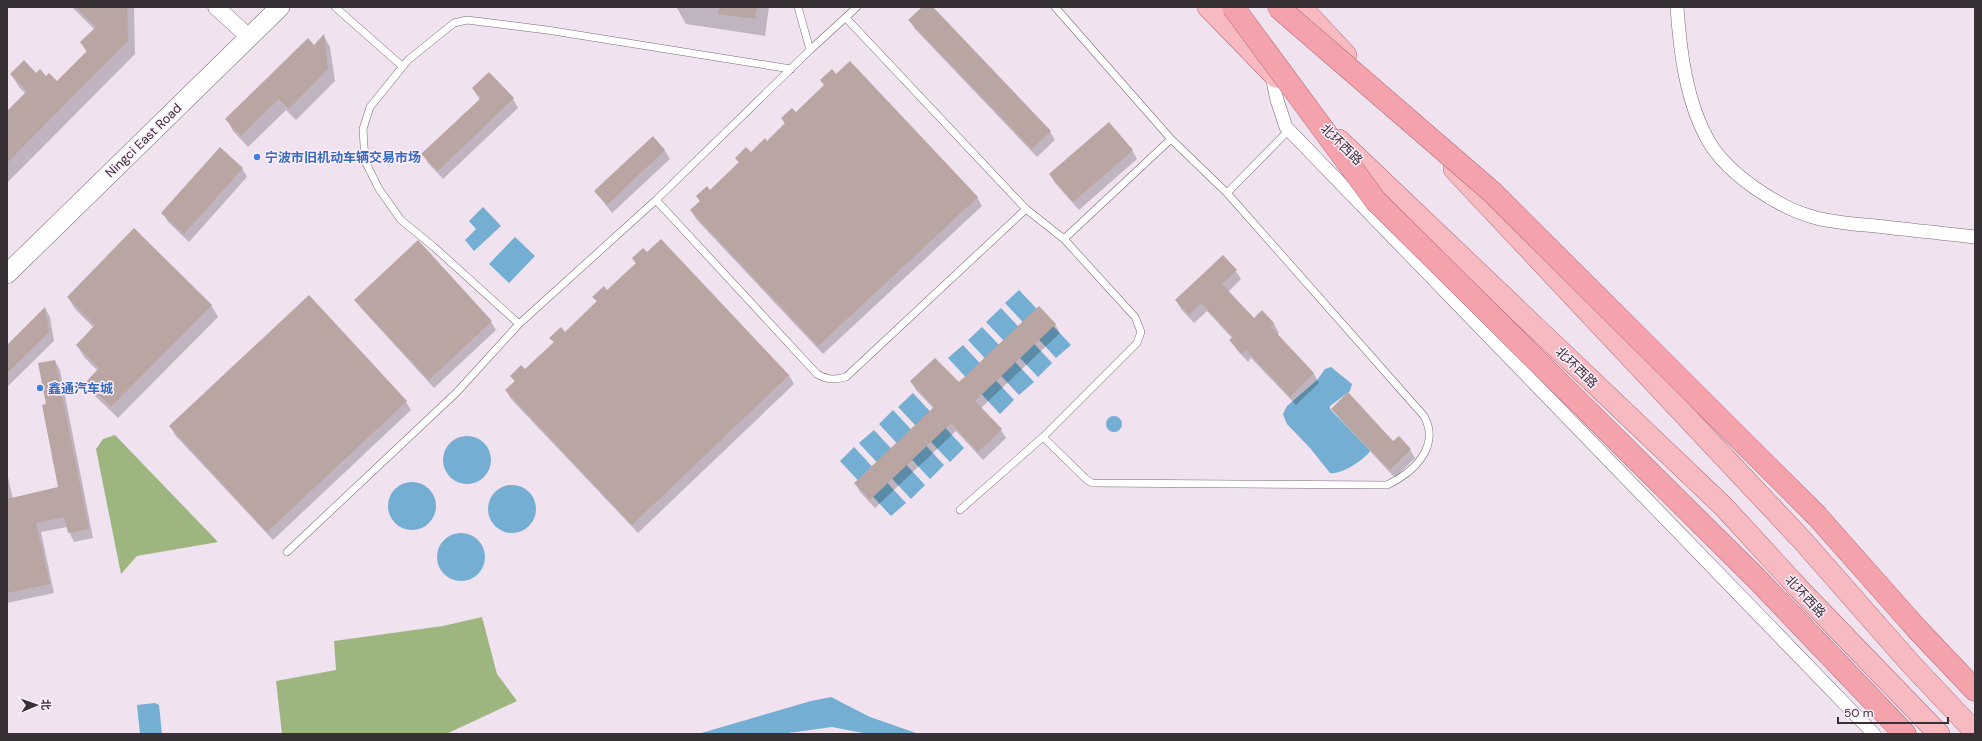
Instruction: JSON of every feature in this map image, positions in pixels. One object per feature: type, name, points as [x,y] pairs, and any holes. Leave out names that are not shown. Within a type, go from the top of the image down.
[{"type":"highway","points":[[1232,7],[1376,201],[1756,578],[1905,734]]},
{"type":"highway","points":[[1278,7],[1492,192],[1818,516],[1917,628],[1975,690]]},
{"type":"main road","name":"Ningci East Road","points":[[7,274],[280,7]]},
{"type":"main road","name":"北环西路","points":[[1208,7],[1324,126],[1724,507],[1801,591],[1939,734]]},
{"type":"main road","points":[[1301,7],[1804,541],[1910,663],[1975,732]]},
{"type":"street","points":[[216,7],[249,37]]},
{"type":"street","points":[[1677,7],[1680,46],[1694,106],[1709,142],[1744,179],[1765,195],[1791,210],[1813,217],[1837,222],[1975,237]]},
{"type":"street","points":[[1271,72],[1277,100],[1286,127],[1874,734]]},
{"type":"lane","points":[[336,7],[402,66]]},
{"type":"lane","points":[[798,7],[810,50]]},
{"type":"lane","points":[[287,552],[456,393],[519,324],[656,200],[810,50],[857,7]]},
{"type":"lane","points":[[1043,437],[1092,483],[1387,485],[1398,479],[1424,456],[1429,441],[1428,422],[1424,416],[1227,193],[1171,140],[1055,7]]},
{"type":"lane","points":[[846,18],[1026,209],[1064,239],[1135,317],[1141,332],[1137,344],[1043,437],[960,510]]},
{"type":"lane","points":[[519,324],[434,247],[401,220],[379,190],[365,161],[363,129],[370,107],[402,66],[454,22],[467,20],[547,30],[791,69]]},
{"type":"lane","points":[[1227,193],[1289,130]]},
{"type":"lane","points":[[1064,239],[1171,140]]},
{"type":"lane","points":[[656,200],[817,374],[826,379],[846,377],[1026,209]]},
{"type":"green space","points":[[115,435],[218,542],[137,556],[121,574],[96,449],[103,439]]},
{"type":"green space","points":[[482,617],[497,674],[517,701],[446,734],[282,734],[276,681],[336,670],[334,641],[443,626]]},
{"type":"water","points":[[483,207],[501,226],[474,251],[465,240],[476,229],[469,221]]},
{"type":"water","points":[[515,237],[535,256],[509,283],[489,264]]},
{"type":"water","points":[[1019,290],[1071,345],[1056,358],[1005,303]]},
{"type":"water","points":[[1001,308],[1052,363],[1038,377],[986,322]]},
{"type":"water","points":[[982,327],[1034,382],[1019,395],[968,340]]},
{"type":"water","points":[[963,345],[1014,400],[1000,414],[948,358]]},
{"type":"water","points":[[1331,367],[1352,384],[1350,391],[1330,406],[1330,409],[1370,451],[1363,459],[1352,466],[1335,473],[1330,473],[1310,448],[1287,424],[1283,414],[1287,406],[1317,380],[1325,369]]},
{"type":"water","points":[[913,393],[964,448],[950,462],[898,407]]},
{"type":"water","points":[[893,410],[944,465],[930,479],[879,424]]},
{"type":"water","points":[[1111,416],[1117,416],[1122,421],[1120,430],[1117,432],[1111,432],[1106,427],[1106,421]]},
{"type":"water","points":[[874,430],[925,485],[911,499],[859,443]]},
{"type":"water","points":[[467,436],[476,438],[484,443],[489,451],[491,460],[489,469],[484,477],[476,482],[467,484],[458,482],[450,477],[445,469],[443,460],[445,451],[450,443],[458,438]]},
{"type":"water","points":[[854,447],[906,503],[891,516],[840,461]]},
{"type":"water","points":[[412,482],[421,484],[429,489],[434,497],[436,506],[434,515],[429,523],[421,528],[412,530],[403,528],[395,523],[390,515],[388,506],[390,497],[395,489],[403,484]]},
{"type":"water","points":[[512,485],[521,487],[529,492],[534,500],[536,509],[534,518],[529,526],[521,531],[512,533],[503,531],[495,526],[490,518],[488,509],[490,500],[495,492],[503,487]]},
{"type":"water","points":[[461,533],[470,535],[478,540],[483,548],[485,557],[483,566],[478,574],[470,579],[461,581],[452,579],[444,574],[439,566],[437,557],[439,548],[444,540],[452,535]]},
{"type":"water","points":[[831,697],[870,717],[919,734],[868,734],[832,727],[781,734],[698,734],[811,701]]},
{"type":"water","points":[[155,703],[159,705],[162,734],[140,734],[137,705]]},
{"type":"building","points":[[76,7],[127,7],[128,41],[7,163],[7,111],[27,91],[10,74],[24,60],[36,73],[40,69],[46,76],[49,73],[57,81],[87,51],[80,42],[96,27]]},
{"type":"building","points":[[719,7],[757,7],[755,19],[718,14]]},
{"type":"building","points":[[922,7],[933,7],[1051,131],[1032,149],[908,20]]},
{"type":"building","points":[[324,34],[328,69],[289,109],[279,99],[241,136],[225,119],[308,38],[314,45]]},
{"type":"building","points":[[850,61],[978,197],[818,346],[690,210],[700,201],[696,196],[707,186],[710,190],[739,162],[735,158],[746,147],[751,152],[765,138],[767,141],[785,123],[781,118],[792,108],[796,112],[824,85],[820,80],[832,69],[836,74]]},
{"type":"building","points":[[489,72],[514,98],[438,171],[421,154],[481,98],[472,88]]},
{"type":"building","points":[[1109,122],[1133,150],[1073,202],[1049,174]]},
{"type":"building","points":[[653,136],[665,150],[607,205],[594,191]]},
{"type":"building","points":[[220,147],[243,168],[184,234],[161,213]]},
{"type":"building","points":[[134,228],[212,305],[111,407],[86,382],[99,368],[76,345],[95,325],[67,297]]},
{"type":"building","points":[[661,239],[789,375],[632,525],[505,390],[515,381],[510,376],[521,365],[525,369],[554,342],[549,338],[561,327],[565,332],[597,301],[592,297],[604,286],[607,290],[636,263],[632,258],[643,248],[647,252]]},
{"type":"building","points":[[418,240],[492,321],[429,380],[354,300]]},
{"type":"building","points":[[1223,255],[1237,270],[1222,284],[1254,318],[1262,310],[1274,323],[1271,327],[1314,373],[1290,397],[1246,350],[1242,354],[1229,340],[1233,337],[1201,303],[1189,315],[1175,300]]},
{"type":"building","points":[[309,295],[407,401],[267,532],[169,426]]},
{"type":"building","points":[[1039,306],[1056,324],[975,401],[1002,429],[978,452],[951,423],[870,500],[854,483],[934,407],[910,381],[935,358],[959,382]]},
{"type":"building","points":[[45,307],[49,332],[7,373],[7,345]]},
{"type":"building","points":[[55,360],[89,529],[68,533],[64,517],[36,523],[50,584],[7,593],[7,499],[58,487],[42,405],[46,404],[38,363]]},
{"type":"building","points":[[1348,392],[1393,441],[1399,436],[1411,449],[1390,470],[1331,409]]},
{"type":"place","name":"宁波市旧机动车辆交易市场","points":[[257,157]]},
{"type":"place","name":"鑫通汽车城","points":[[40,388]]}]
